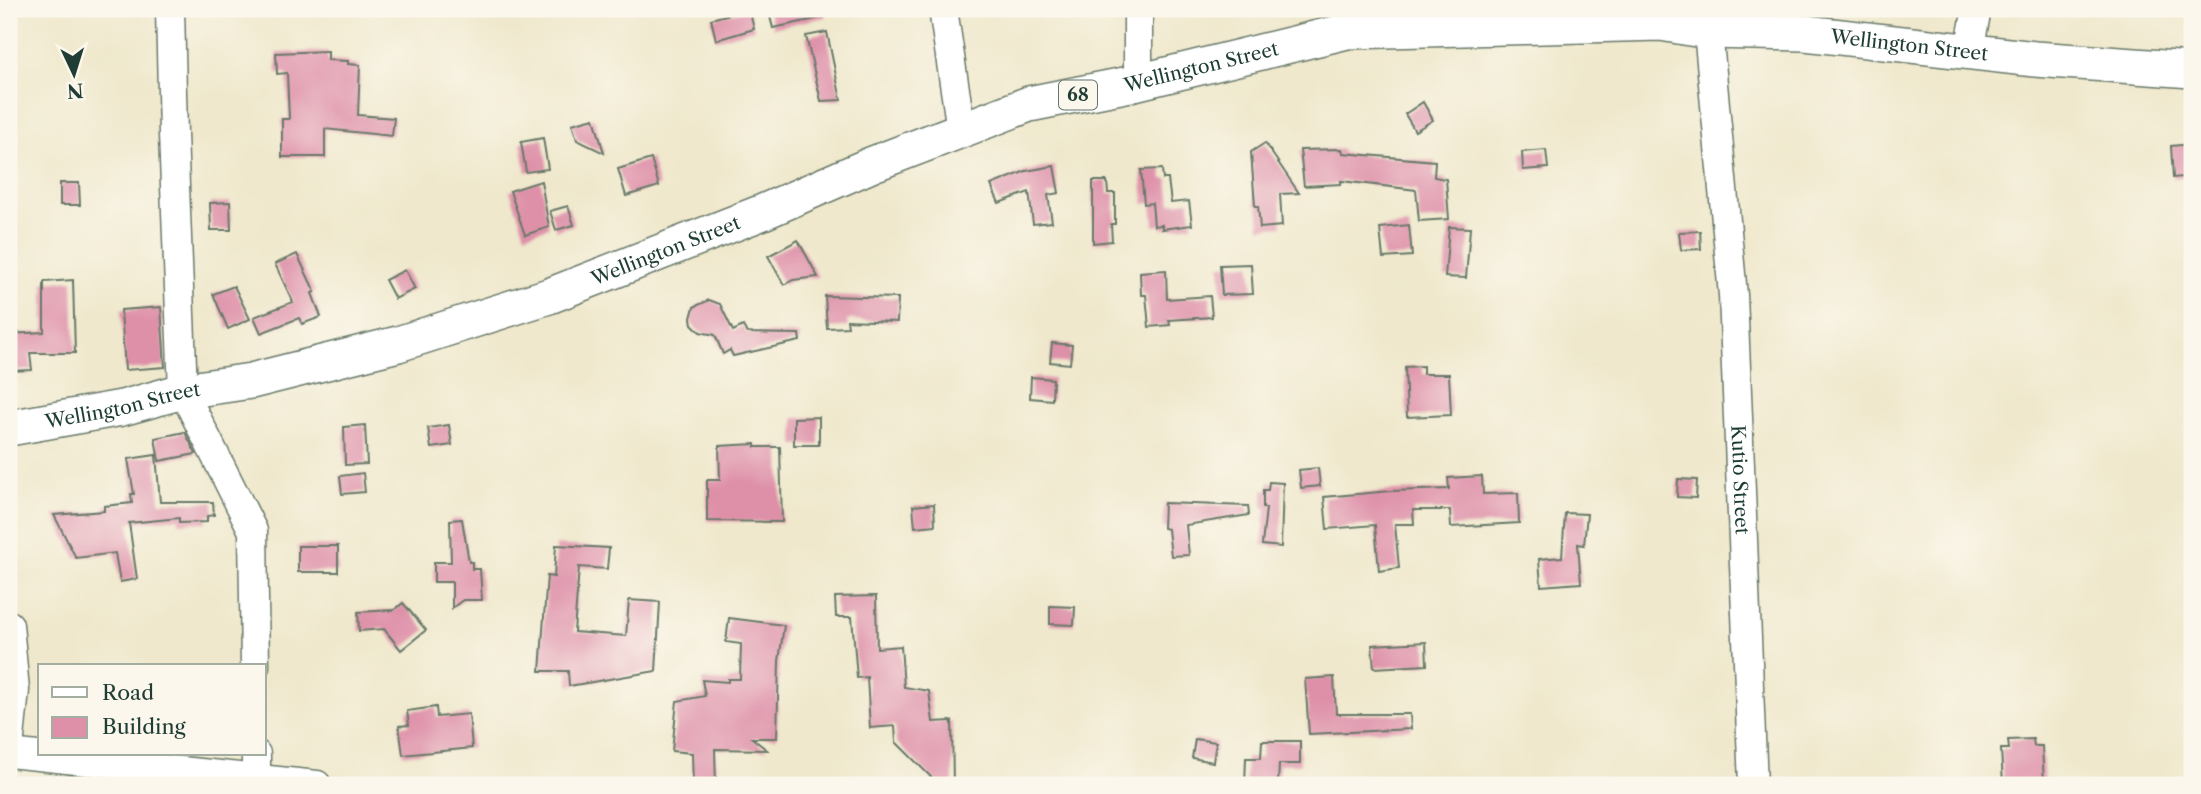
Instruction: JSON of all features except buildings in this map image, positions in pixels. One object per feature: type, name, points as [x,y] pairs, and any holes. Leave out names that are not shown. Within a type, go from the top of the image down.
[{"type":"main road","name":"Wellington Street","points":[[9,428],[122,408],[183,391],[251,381],[398,344],[549,296],[763,212],[873,164],[1029,104],[1138,82],[1347,31],[1497,17],[1661,23],[1708,31],[1805,33],[2035,59],[2192,70]]},
{"type":"street","points":[[170,9],[183,391],[253,531],[255,664]]},
{"type":"street","points":[[943,9],[961,130]]},
{"type":"street","points":[[1138,9],[1138,82]]},
{"type":"street","points":[[1969,50],[1977,9]]},
{"type":"street","name":"Kutio Street","points":[[1708,31],[1733,295],[1753,785]]},
{"type":"street","points":[[9,625],[15,690],[9,750],[38,753]]},
{"type":"street","points":[[73,756],[256,773],[317,785]]}]
